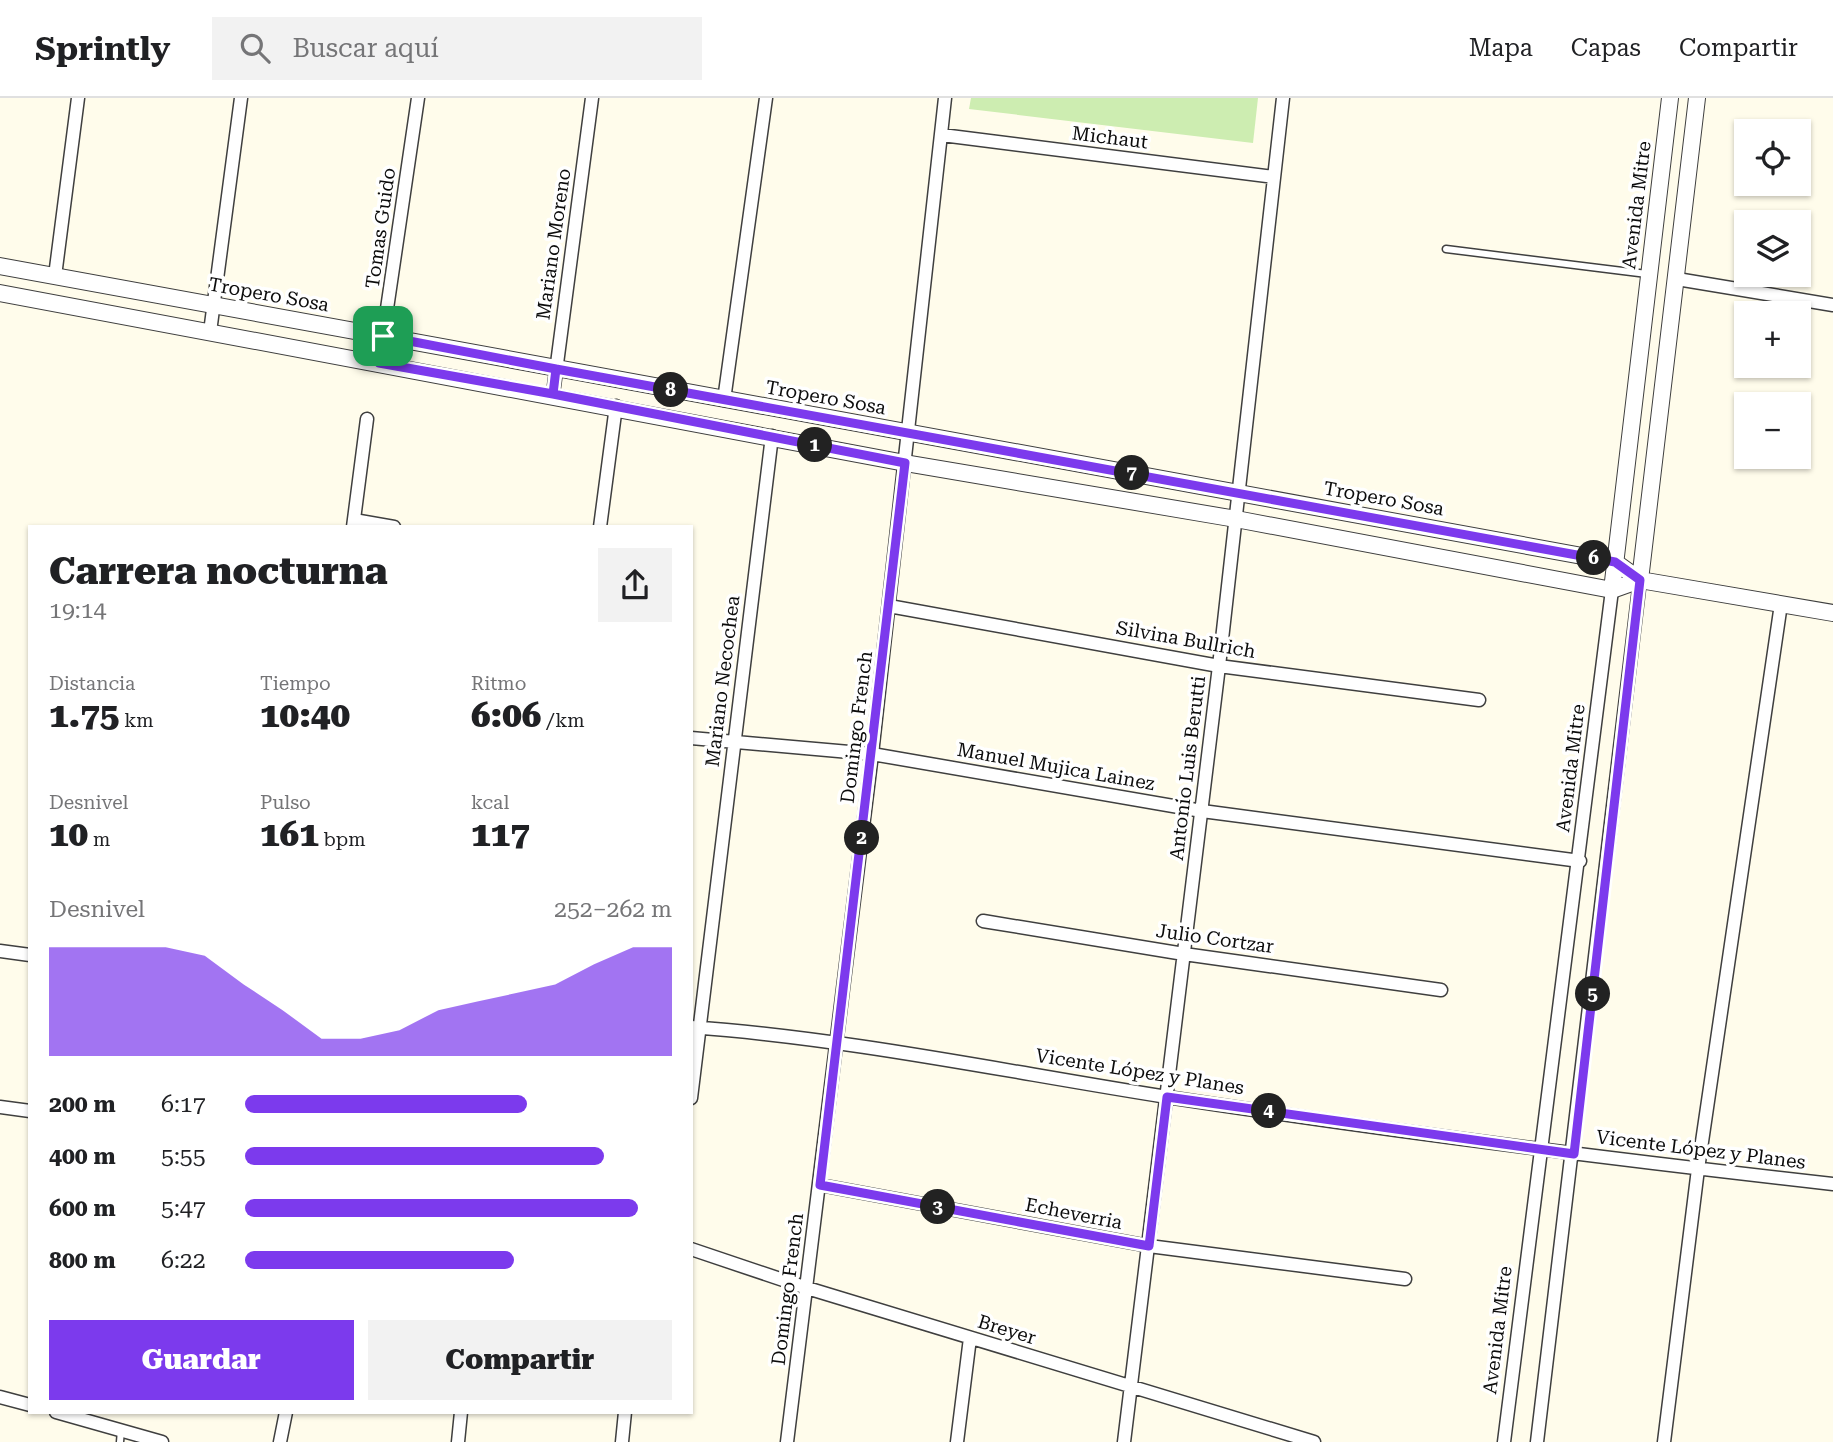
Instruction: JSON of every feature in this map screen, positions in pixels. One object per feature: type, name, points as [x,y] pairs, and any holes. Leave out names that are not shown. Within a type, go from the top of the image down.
[{"type":"street","points":[[55,276],[78,98]]},
{"type":"street","points":[[210,332],[241,98]]},
{"type":"street","name":"Tomas Guido","points":[[379,363],[418,98]]},
{"type":"street","name":"Mariano Moreno","points":[[553,394],[592,98]]},
{"type":"street","points":[[724,400],[766,98]]},
{"type":"street","name":"Domingo French","points":[[786,1442],[872,754],[945,98]]},
{"type":"street","name":"Antonio Luis Berutti","points":[[1124,1442],[1202,811],[1283,98]]},
{"type":"street","name":"Avenida Mitre","points":[[1504,1442],[1580,861],[1670,98]]},
{"type":"street","points":[[1537,1442],[1574,1154],[1697,98]]},
{"type":"street","name":"Michaut","points":[[942,135],[1274,177]]},
{"type":"street","name":"Tropero Sosa","points":[[0,266],[1615,562],[1640,580],[1833,613]]},
{"type":"street","points":[[1677,279],[1833,305]]},
{"type":"street","points":[[0,293],[553,394],[905,463],[1236,519],[1612,590]]},
{"type":"street","points":[[600,525],[616,406]]},
{"type":"street","points":[[367,419],[353,523],[374,525]]},
{"type":"street","name":"Mariano Necochea","points":[[693,1062],[695,1027],[772,436]]},
{"type":"street","name":"Tropero Sosa","points":[[1612,590],[1640,580]]},
{"type":"street","points":[[1664,1442],[1698,1168],[1781,604]]},
{"type":"street","name":"Silvina Bullrich","points":[[889,606],[1219,666],[1479,700]]},
{"type":"street","name":"Manuel Mujica Lainez","points":[[693,738],[872,754],[1202,811],[1580,861]]},
{"type":"street","name":"Julio Cortzar","points":[[983,921],[1184,954],[1441,989]]},
{"type":"street","points":[[0,951],[28,955]]},
{"type":"street","name":"Vicente López y Planes","points":[[695,1027],[838,1040],[1167,1097],[1574,1154],[1833,1184]]},
{"type":"street","points":[[0,1107],[28,1111]]},
{"type":"street","name":"Echeverria","points":[[820,1185],[1149,1246],[1405,1279]]},
{"type":"street","name":"Breyer","points":[[693,1250],[807,1289],[1132,1385],[1307,1441]]},
{"type":"street","points":[[957,1442],[970,1338]]},
{"type":"street","points":[[0,1397],[28,1404]]},
{"type":"street","points":[[61,1414],[121,1436],[162,1442]]},
{"type":"street","points":[[280,1442],[286,1414]]},
{"type":"street","points":[[458,1442],[461,1414]]},
{"type":"street","points":[[622,1442],[625,1414]]},
{"type":"lane","points":[[1446,249],[1649,274]]},
{"type":"green space","points":[[971,98],[1258,98],[1253,143],[969,109]]},
{"type":"route","points":[[383,336],[379,363],[553,394],[556,369],[1615,562],[1640,580],[1574,1154],[1167,1097],[1149,1246],[820,1185],[905,463],[553,394],[556,369],[383,336]]}]
